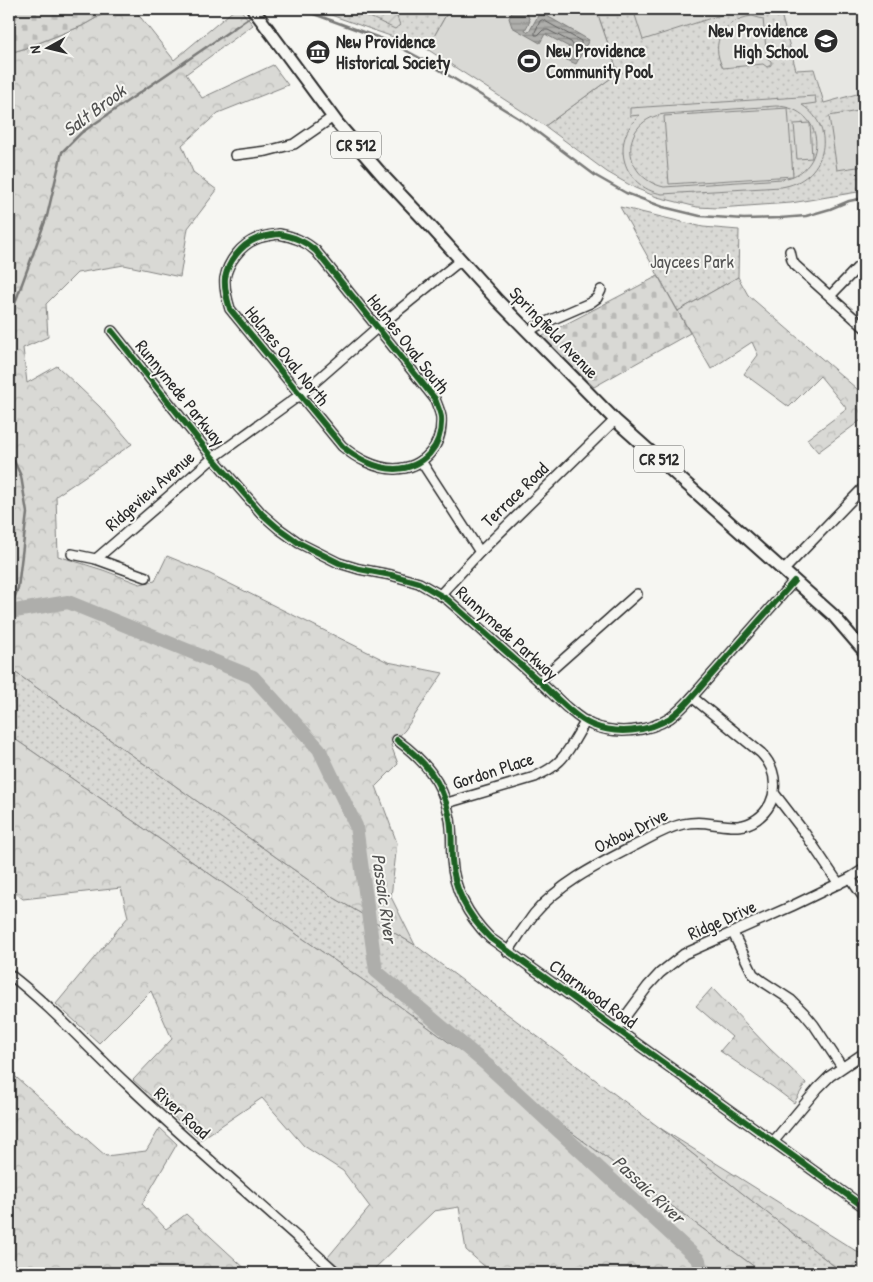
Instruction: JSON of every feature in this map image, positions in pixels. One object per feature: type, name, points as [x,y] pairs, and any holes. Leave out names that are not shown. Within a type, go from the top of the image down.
[{"type":"main road","name":"Springfield Avenue","points":[[254,9],[333,117],[384,177],[498,301],[615,420],[833,615],[864,651]]},
{"type":"street","points":[[236,155],[266,151],[294,144],[333,117]]},
{"type":"street","name":"Holmes Oval North","points":[[316,251],[308,244],[288,236],[277,234],[256,239],[238,253],[230,263],[225,278],[226,296],[230,309],[342,446],[356,456],[375,465],[395,469],[410,467],[421,461]]},
{"type":"street","name":"Holmes Oval South","points":[[316,251],[435,399],[441,416],[440,433],[438,441],[430,454],[421,461]]},
{"type":"street","points":[[790,252],[795,265],[864,328]]},
{"type":"street","name":"Ridgeview Avenue","points":[[96,559],[213,458],[300,395],[378,327],[461,260]]},
{"type":"street","points":[[830,296],[864,263]]},
{"type":"street","points":[[528,332],[537,326],[590,303],[597,298],[601,290]]},
{"type":"street","name":"Runnymede Parkway","points":[[112,332],[213,458],[262,514],[278,528],[299,543],[339,563],[419,583],[448,600],[550,692],[593,725],[617,730],[632,730],[650,727],[670,718],[692,697],[794,581]]},
{"type":"street","name":"Terrace Road","points":[[440,595],[480,552],[615,420]]},
{"type":"street","points":[[421,461],[480,552]]},
{"type":"street","points":[[783,571],[864,487]]},
{"type":"street","points":[[72,554],[96,559],[146,577]]},
{"type":"street","points":[[540,681],[637,594]]},
{"type":"street","points":[[692,697],[764,756],[773,771],[775,780],[774,793],[804,832],[839,884]]},
{"type":"street","name":"Gordon Place","points":[[446,803],[535,776],[547,770],[563,757],[586,721]]},
{"type":"street","name":"Charnwood Road","points":[[397,740],[414,753],[429,769],[441,790],[452,825],[452,862],[456,881],[467,909],[482,930],[508,952],[864,1207]]},
{"type":"street","name":"Oxbow Drive","points":[[508,952],[535,914],[583,874],[666,829],[675,826],[703,823],[732,827],[750,823],[764,813],[774,793]]},
{"type":"street","name":"Ridge Drive","points":[[616,1029],[648,986],[684,954],[839,884],[864,869]]},
{"type":"street","points":[[850,878],[864,898]]},
{"type":"street","points":[[732,933],[753,974],[791,1000],[804,1013],[842,1067]]},
{"type":"street","name":"River Road","points":[[9,974],[36,996],[175,1129],[337,1273]]},
{"type":"street","points":[[773,1142],[830,1076],[864,1054]]},
{"type":"shaded area","name":"New Providence High School","points":[[794,9],[864,9],[864,92],[824,104],[814,69],[796,70],[781,14],[794,11]]},
{"type":"green space","points":[[9,9],[110,10],[82,26],[9,53]]},
{"type":"green space","points":[[112,9],[134,9],[174,60],[235,9],[240,9],[253,25],[186,74],[202,98],[273,65],[288,85],[218,113],[182,145],[193,172],[217,190],[188,228],[180,277],[124,265],[77,273],[46,304],[48,337],[23,348],[27,383],[57,366],[100,407],[132,444],[56,496],[58,556],[140,584],[155,581],[167,556],[206,572],[388,662],[443,673],[405,730],[391,745],[398,764],[376,786],[397,843],[391,897],[415,945],[331,896],[9,668],[9,53],[82,26]]},
{"type":"green space","points":[[314,9],[459,9],[446,15],[427,49]]},
{"type":"green space","points":[[359,9],[394,9],[400,25],[395,29],[357,11]]},
{"type":"green space","name":"New Providence Community Pool","points":[[459,9],[596,9],[618,73],[545,126],[427,49],[446,15]]},
{"type":"green space","points":[[596,9],[794,9],[795,11],[781,14],[796,70],[814,69],[824,103],[864,92],[864,191],[791,203],[718,208],[697,207],[657,197],[635,188],[607,172],[545,126],[618,73]]},
{"type":"green space","points":[[633,9],[739,9],[643,40]]},
{"type":"green space","points":[[752,16],[763,19],[767,58],[771,61],[771,65],[767,67],[763,64],[723,68],[718,49],[718,41],[721,34],[733,22]]},
{"type":"green space","points":[[815,96],[816,103],[802,105],[814,115],[821,127],[822,153],[817,165],[808,175],[796,183],[781,187],[662,194],[649,190],[638,182],[630,173],[625,162],[623,150],[625,138],[630,126],[640,115],[630,116],[630,108]],"holes":[[[776,106],[793,109],[805,117],[813,128],[816,140],[814,153],[808,165],[798,174],[782,179],[664,187],[649,181],[639,172],[633,161],[631,149],[633,137],[640,126],[650,118],[665,114]]]},
{"type":"green space","points":[[788,108],[793,176],[669,184],[664,116]]},
{"type":"green space","points":[[864,110],[864,166],[837,170],[829,116]]},
{"type":"green space","points":[[810,123],[812,158],[797,159],[794,124]]},
{"type":"green space","name":"Jaycees Park","points":[[620,207],[703,227],[739,230],[738,277],[678,311]]},
{"type":"green space","points":[[658,276],[690,333],[594,387],[541,337]]},
{"type":"green space","points":[[738,277],[748,295],[864,395],[864,418],[818,452],[807,439],[847,409],[820,376],[789,407],[744,374],[758,355],[752,342],[711,369],[678,311]]},
{"type":"green space","points":[[9,668],[331,896],[415,945],[660,1128],[843,1273],[763,1273],[383,994],[9,735]]},
{"type":"green space","points":[[9,735],[383,994],[763,1273],[492,1273],[466,1250],[459,1207],[434,1211],[370,1273],[346,1273],[328,1257],[370,1207],[343,1171],[304,1146],[262,1098],[200,1140],[133,1080],[172,1039],[151,991],[99,1043],[56,1004],[128,917],[121,888],[23,899],[9,888]]},
{"type":"green space","points":[[712,988],[769,1048],[806,1083],[794,1103],[720,1051],[732,1037],[696,1006]]},
{"type":"green space","points":[[9,1071],[106,1156],[146,1151],[160,1128],[177,1144],[142,1204],[166,1229],[186,1214],[250,1273],[9,1273]]},
{"type":"green space","points":[[660,1128],[864,1256],[864,1273],[843,1273]]},
{"type":"water","points":[[514,9],[527,13],[530,21],[525,30],[529,32],[540,12],[589,40],[576,64],[563,58],[569,47],[545,34],[540,43],[512,27],[509,18]]},
{"type":"waterway","points":[[300,9],[388,41],[420,58],[520,119],[596,176],[626,193],[663,207],[700,216],[744,219],[780,218],[806,216],[849,201],[864,198]]},
{"type":"waterway","name":"Salt Brook","points":[[9,319],[47,216],[62,152],[81,133],[253,15]]},
{"type":"waterway","name":"Salt Brook","points":[[9,450],[21,476],[27,513],[18,588],[9,612]]},
{"type":"waterway","name":"Passaic River","points":[[9,612],[68,602],[253,677],[319,749],[356,826],[376,971],[487,1065],[699,1260],[701,1273]]},
{"type":"cycle path","points":[[279,234],[299,240],[316,251],[435,399],[441,417],[439,437],[430,453],[415,465],[405,468],[388,469],[360,459],[342,446],[230,309],[226,294],[225,278],[232,260],[250,242],[262,237],[279,234]]},
{"type":"cycle path","points":[[112,331],[213,458],[262,514],[278,528],[299,543],[339,563],[419,583],[448,600],[571,711],[592,725],[621,731],[642,729],[670,718],[689,700],[794,581]]},
{"type":"cycle path","points":[[397,740],[416,755],[437,781],[442,791],[450,820],[453,871],[459,893],[469,912],[482,930],[490,938],[864,1207]]},
{"type":"place","name":"New Providence High School","points":[[826,41]]},
{"type":"place","name":"New Providence Historical Society","points":[[318,52]]},
{"type":"place","name":"New Providence Community Pool","points":[[529,61]]}]
